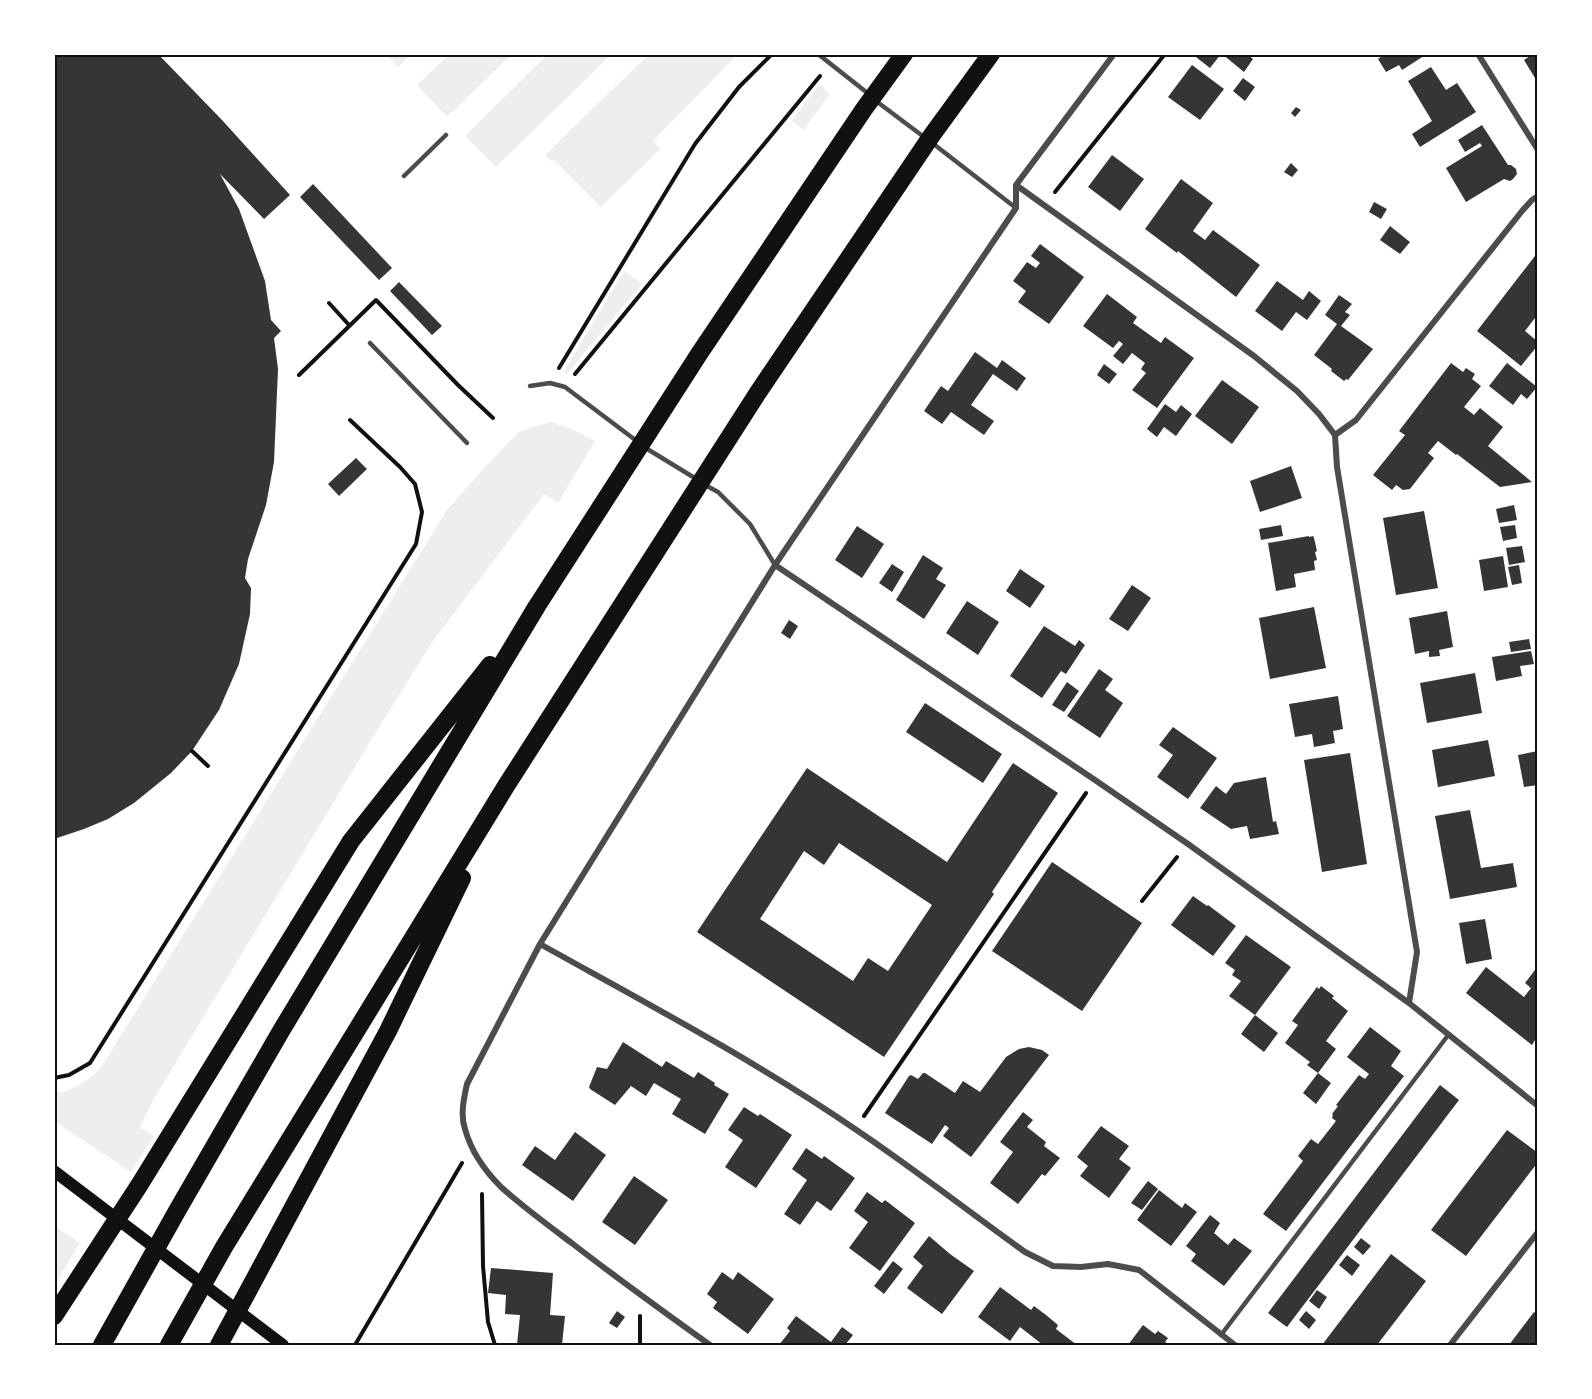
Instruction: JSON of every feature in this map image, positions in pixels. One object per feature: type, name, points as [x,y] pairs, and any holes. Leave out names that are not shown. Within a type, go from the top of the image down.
[{"type":"highway","points":[[102,1345],[287,1021],[537,606],[620,475],[864,109],[904,54]]},
{"type":"highway","points":[[173,1337],[224,1247],[506,786],[756,394],[932,135],[991,54]]},
{"type":"highway","points":[[54,1316],[140,1184],[351,841],[537,606]]},
{"type":"highway","points":[[219,1345],[388,1031],[506,786]]},
{"type":"main road","points":[[54,1171],[283,1345]]},
{"type":"street","points":[[710,1345],[640,1296],[500,1186],[481,1164],[464,1127],[463,1106],[467,1083],[540,944],[775,565],[1016,208],[1016,185],[1114,54]]},
{"type":"street","points":[[1478,54],[1538,150]]},
{"type":"street","points":[[1016,185],[1271,370],[1297,391],[1335,435],[1337,467],[1417,952],[1409,1003]]},
{"type":"street","points":[[1335,435],[1356,420],[1522,211],[1538,196]]},
{"type":"street","points":[[775,565],[1188,844],[1409,1003],[1538,1106]]},
{"type":"street","points":[[540,944],[766,1072],[855,1129],[1025,1252],[1053,1266],[1081,1267],[1108,1264],[1138,1270],[1235,1345]]},
{"type":"street","points":[[1450,1345],[1538,1232]]},
{"type":"lane","points":[[818,54],[1016,208]]},
{"type":"lane","points":[[404,176],[446,135]]},
{"type":"lane","points":[[370,343],[467,443]]},
{"type":"lane","points":[[530,386],[550,383],[565,387],[653,453],[718,492],[750,524],[775,565]]},
{"type":"lane","points":[[1221,1335],[1449,1034]]},
{"type":"path","points":[[550,383],[695,144],[739,87],[772,54]]},
{"type":"path","points":[[1045,206],[1165,54]]},
{"type":"path","points":[[565,387],[830,64]]},
{"type":"path","points":[[329,303],[349,325]]},
{"type":"path","points":[[54,1078],[69,1075],[90,1063],[416,544],[422,512],[415,484],[400,466],[350,420]]},
{"type":"path","points":[[192,751],[208,766]]},
{"type":"path","points":[[855,1129],[1095,780]]},
{"type":"path","points":[[1142,901],[1188,844]]},
{"type":"path","points":[[355,1345],[472,1147]]},
{"type":"path","points":[[481,1164],[483,1266],[488,1322],[495,1345]]},
{"type":"path","points":[[640,1296],[640,1345]]},
{"type":"shaded area","points":[[386,54],[412,54],[398,67]]},
{"type":"shaded area","points":[[449,54],[512,54],[447,117],[417,85]]},
{"type":"shaded area","points":[[548,54],[612,54],[496,167],[465,136]]},
{"type":"shaded area","points":[[649,54],[738,54],[653,141],[660,149],[601,207],[554,160],[551,161],[545,155]]},
{"type":"shaded area","points":[[819,84],[830,94],[803,130],[792,121]]},
{"type":"shaded area","points":[[624,271],[642,284],[567,374],[564,371]]},
{"type":"shaded area","points":[[551,422],[572,429],[595,441],[558,503],[544,494],[433,641],[155,1097],[140,1127],[154,1136],[131,1172],[54,1121],[54,1091],[62,1093],[83,1083],[100,1069],[447,510],[520,431]]},
{"type":"shaded area","points":[[54,1225],[80,1243],[54,1286]]},
{"type":"building","points":[[54,54],[158,54],[290,195],[264,219],[220,174],[239,209],[265,281],[271,320],[281,331],[274,338],[278,369],[274,462],[266,505],[248,559],[245,578],[251,588],[250,614],[239,664],[219,710],[192,751],[171,773],[134,803],[108,819],[54,839]]},
{"type":"building","points":[[1192,54],[1221,54],[1210,68]]},
{"type":"building","points":[[1222,54],[1247,54],[1253,59],[1244,72]]},
{"type":"building","points":[[1385,54],[1427,54],[1402,70],[1399,65],[1386,72],[1378,59]]},
{"type":"building","points":[[1533,54],[1538,54],[1538,83],[1524,60]]},
{"type":"building","points":[[1192,65],[1224,89],[1200,120],[1168,97]]},
{"type":"building","points":[[1431,67],[1446,90],[1457,83],[1476,112],[1420,147],[1412,134],[1432,121],[1408,81]]},
{"type":"building","points":[[1243,78],[1255,87],[1245,101],[1233,91]]},
{"type":"building","points":[[1296,107],[1301,110],[1295,117],[1291,113]]},
{"type":"building","points":[[1482,125],[1508,165],[1516,169],[1517,174],[1510,181],[1504,179],[1466,202],[1446,168],[1482,146],[1480,143],[1465,152],[1458,140]]},
{"type":"building","points":[[1112,155],[1144,179],[1120,211],[1088,187]]},
{"type":"building","points":[[1291,163],[1298,170],[1292,177],[1284,172]]},
{"type":"building","points":[[1181,179],[1213,203],[1193,231],[1205,240],[1213,230],[1260,265],[1236,297],[1178,251],[1177,253],[1145,229]]},
{"type":"building","points":[[313,184],[392,268],[379,280],[300,197]]},
{"type":"building","points":[[1374,202],[1387,209],[1381,219],[1369,212]]},
{"type":"building","points":[[1390,226],[1410,242],[1400,254],[1380,240]]},
{"type":"building","points":[[1040,244],[1084,277],[1049,324],[1018,302],[1026,291],[1013,281],[1027,262],[1036,268],[1040,263],[1031,256]]},
{"type":"building","points":[[1538,252],[1538,314],[1525,331],[1538,342],[1538,345],[1521,366],[1477,331]]},
{"type":"building","points":[[1277,281],[1303,300],[1309,291],[1321,301],[1307,320],[1296,312],[1282,331],[1255,311]]},
{"type":"building","points":[[399,282],[442,326],[432,335],[390,291]]},
{"type":"building","points":[[1107,294],[1137,317],[1133,323],[1161,343],[1165,337],[1194,358],[1157,408],[1132,390],[1146,373],[1141,369],[1145,363],[1132,353],[1123,364],[1113,356],[1123,344],[1119,341],[1113,348],[1083,326]]},
{"type":"building","points":[[1339,295],[1352,304],[1345,312],[1350,315],[1341,326],[1373,349],[1348,380],[1344,381],[1314,355],[1337,324],[1325,315]]},
{"type":"building","points":[[975,352],[997,368],[1002,360],[1026,378],[1017,391],[993,374],[971,405],[994,421],[984,435],[951,412],[942,424],[924,411],[941,386],[948,391]]},
{"type":"building","points":[[1451,363],[1463,372],[1466,368],[1475,374],[1472,379],[1481,386],[1464,407],[1474,415],[1480,408],[1503,427],[1488,446],[1532,482],[1500,487],[1438,441],[1428,453],[1434,458],[1410,489],[1403,490],[1396,485],[1392,490],[1373,475],[1405,435],[1399,431]]},
{"type":"building","points":[[1507,363],[1537,387],[1527,399],[1521,394],[1513,405],[1489,386]]},
{"type":"building","points":[[1104,364],[1117,374],[1109,384],[1097,375]]},
{"type":"building","points":[[1222,380],[1259,407],[1232,444],[1195,416]]},
{"type":"building","points":[[1165,404],[1176,412],[1181,405],[1192,414],[1176,436],[1164,427],[1157,437],[1147,429]]},
{"type":"building","points":[[356,458],[367,469],[339,496],[328,484]]},
{"type":"building","points":[[1291,466],[1302,498],[1260,512],[1250,481]]},
{"type":"building","points":[[1514,505],[1517,520],[1499,523],[1496,509]]},
{"type":"building","points":[[1424,511],[1438,588],[1396,595],[1383,518]]},
{"type":"building","points":[[1281,525],[1283,536],[1261,540],[1259,529]]},
{"type":"building","points":[[1515,525],[1517,538],[1503,541],[1500,527]]},
{"type":"building","points":[[857,526],[884,544],[862,578],[835,560]]},
{"type":"building","points":[[1313,536],[1317,551],[1315,552],[1317,560],[1314,561],[1315,570],[1294,574],[1296,587],[1276,591],[1268,543]]},
{"type":"building","points":[[1522,546],[1525,562],[1509,565],[1506,548]]},
{"type":"building","points":[[923,555],[943,568],[936,579],[946,585],[924,619],[896,600]]},
{"type":"building","points":[[1503,556],[1508,587],[1484,591],[1479,560]]},
{"type":"building","points":[[892,564],[904,572],[892,592],[879,583]]},
{"type":"building","points":[[1519,565],[1522,583],[1512,585],[1508,567]]},
{"type":"building","points":[[1020,569],[1045,586],[1030,608],[1006,591]]},
{"type":"building","points":[[1132,585],[1151,598],[1128,631],[1109,619]]},
{"type":"building","points":[[967,601],[999,622],[978,655],[946,633]]},
{"type":"building","points":[[1314,607],[1326,668],[1270,679],[1259,618]]},
{"type":"building","points":[[1447,611],[1453,647],[1439,650],[1440,656],[1429,657],[1429,651],[1415,654],[1409,618]]},
{"type":"building","points":[[789,620],[798,626],[790,639],[781,633]]},
{"type":"building","points":[[1044,626],[1075,646],[1079,640],[1085,645],[1066,674],[1061,671],[1042,698],[1010,676]]},
{"type":"building","points":[[1529,639],[1531,649],[1511,652],[1509,642]]},
{"type":"building","points":[[1531,651],[1534,664],[1520,666],[1522,676],[1496,681],[1492,657]]},
{"type":"building","points":[[1099,669],[1113,679],[1105,690],[1123,703],[1100,738],[1067,716]]},
{"type":"building","points":[[1475,673],[1482,713],[1427,723],[1420,683]]},
{"type":"building","points":[[1067,682],[1079,691],[1064,712],[1052,705]]},
{"type":"building","points":[[1338,696],[1343,729],[1333,731],[1335,743],[1314,747],[1312,734],[1295,737],[1289,704]]},
{"type":"building","points":[[925,703],[1002,754],[983,783],[906,732]]},
{"type":"building","points":[[1173,727],[1217,758],[1188,799],[1157,777],[1173,755],[1159,745]]},
{"type":"building","points":[[1488,740],[1495,776],[1438,787],[1432,750]]},
{"type":"building","points":[[1538,751],[1538,785],[1524,787],[1518,755]]},
{"type":"building","points":[[1350,753],[1367,864],[1322,872],[1304,760]]},
{"type":"building","points":[[1013,763],[1058,793],[992,892],[994,894],[884,1057],[697,932],[807,768],[947,862]],"holes":[[[839,843],[932,905],[888,971],[868,958],[853,981],[760,919],[804,851],[824,865]]]},
{"type":"building","points":[[1266,777],[1273,822],[1276,821],[1279,834],[1250,839],[1247,826],[1231,829],[1200,808],[1216,786],[1226,794],[1234,783]]},
{"type":"building","points":[[1470,810],[1481,868],[1513,863],[1517,887],[1450,899],[1435,816]]},
{"type":"building","points":[[1052,862],[1142,923],[1082,1011],[992,951]]},
{"type":"building","points":[[1193,896],[1236,926],[1213,956],[1171,925]]},
{"type":"building","points":[[1485,919],[1492,959],[1466,964],[1459,923]]},
{"type":"building","points":[[1246,935],[1291,967],[1255,1015],[1229,996],[1241,981],[1232,975],[1235,970],[1225,963]]},
{"type":"building","points":[[1538,966],[1538,1042],[1535,1040],[1532,1045],[1466,993],[1486,967],[1524,997],[1531,988],[1525,983]]},
{"type":"building","points":[[1321,986],[1348,1011],[1326,1041],[1336,1049],[1318,1073],[1307,1065],[1310,1062],[1285,1043],[1298,1025],[1292,1021],[1317,987],[1319,989]]},
{"type":"building","points":[[1255,1015],[1278,1033],[1264,1052],[1241,1034]]},
{"type":"building","points":[[1370,1027],[1401,1051],[1391,1066],[1404,1076],[1286,1231],[1263,1214],[1303,1161],[1298,1156],[1311,1139],[1318,1144],[1336,1121],[1332,1118],[1332,1114],[1338,1106],[1336,1105],[1359,1075],[1365,1079],[1369,1074],[1347,1057]]},
{"type":"building","points":[[623,1042],[662,1067],[666,1061],[694,1078],[698,1072],[729,1094],[705,1134],[672,1114],[681,1099],[654,1083],[646,1096],[631,1086],[615,1105],[590,1089],[597,1067],[607,1069]]},
{"type":"building","points":[[1029,1047],[1042,1050],[1049,1055],[971,1157],[943,1136],[949,1128],[945,1125],[932,1144],[885,1113],[911,1075],[918,1079],[925,1073],[955,1093],[963,1081],[980,1092],[1006,1057],[1019,1049]]},
{"type":"building","points":[[1318,1073],[1331,1083],[1316,1104],[1303,1093]]},
{"type":"building","points":[[1440,1085],[1459,1100],[1287,1327],[1268,1313]]},
{"type":"building","points":[[744,1107],[758,1116],[760,1114],[792,1135],[756,1188],[725,1167],[743,1140],[728,1130]]},
{"type":"building","points":[[1023,1112],[1033,1120],[1027,1127],[1046,1142],[1044,1146],[1060,1158],[1045,1176],[1042,1174],[1018,1204],[990,1183],[1013,1152],[1000,1142]]},
{"type":"building","points":[[1101,1126],[1129,1146],[1119,1159],[1131,1168],[1109,1198],[1080,1176],[1088,1166],[1077,1157]]},
{"type":"building","points":[[1507,1130],[1538,1153],[1538,1162],[1466,1256],[1431,1230]]},
{"type":"building","points":[[575,1132],[606,1155],[573,1201],[522,1165],[535,1146],[555,1160]]},
{"type":"building","points":[[806,1148],[822,1159],[824,1156],[855,1178],[831,1211],[817,1201],[800,1225],[784,1214],[807,1180],[792,1169]]},
{"type":"building","points":[[634,1176],[668,1200],[635,1245],[602,1222]]},
{"type":"building","points":[[1148,1181],[1158,1189],[1142,1210],[1131,1203]]},
{"type":"building","points":[[1159,1190],[1182,1208],[1185,1203],[1197,1212],[1171,1246],[1137,1220]]},
{"type":"building","points":[[867,1192],[882,1203],[885,1200],[915,1223],[880,1271],[849,1248],[868,1222],[854,1211]]},
{"type":"building","points":[[1210,1215],[1220,1223],[1214,1233],[1228,1245],[1234,1238],[1252,1251],[1224,1286],[1191,1261],[1196,1254],[1186,1246]]},
{"type":"building","points":[[929,1236],[974,1271],[942,1314],[907,1288],[923,1266],[913,1257]]},
{"type":"building","points":[[1361,1238],[1371,1246],[1363,1255],[1354,1247]]},
{"type":"building","points":[[1391,1254],[1426,1281],[1377,1345],[1322,1345]]},
{"type":"building","points":[[1347,1255],[1360,1265],[1352,1276],[1339,1265]]},
{"type":"building","points":[[893,1261],[903,1269],[884,1294],[874,1286]]},
{"type":"building","points":[[491,1268],[553,1273],[550,1315],[565,1316],[562,1345],[517,1345],[520,1315],[505,1314],[506,1295],[488,1293]]},
{"type":"building","points":[[722,1272],[733,1280],[738,1272],[774,1299],[748,1334],[713,1308],[717,1302],[707,1294]]},
{"type":"building","points":[[1000,1287],[1031,1310],[1034,1306],[1046,1315],[1058,1325],[1056,1329],[1077,1345],[1043,1345],[1020,1327],[1010,1341],[978,1317]]},
{"type":"building","points":[[1317,1290],[1327,1297],[1319,1309],[1309,1301]]},
{"type":"building","points":[[617,1311],[625,1317],[617,1328],[609,1323]]},
{"type":"building","points":[[1306,1311],[1316,1320],[1309,1329],[1299,1320]]},
{"type":"building","points":[[1534,1312],[1538,1315],[1538,1345],[1509,1345]]},
{"type":"building","points":[[796,1316],[831,1342],[842,1327],[853,1335],[845,1345],[779,1345],[790,1331],[787,1328]]},
{"type":"building","points":[[1143,1325],[1155,1334],[1158,1331],[1168,1338],[1165,1342],[1170,1345],[1128,1345]]}]
